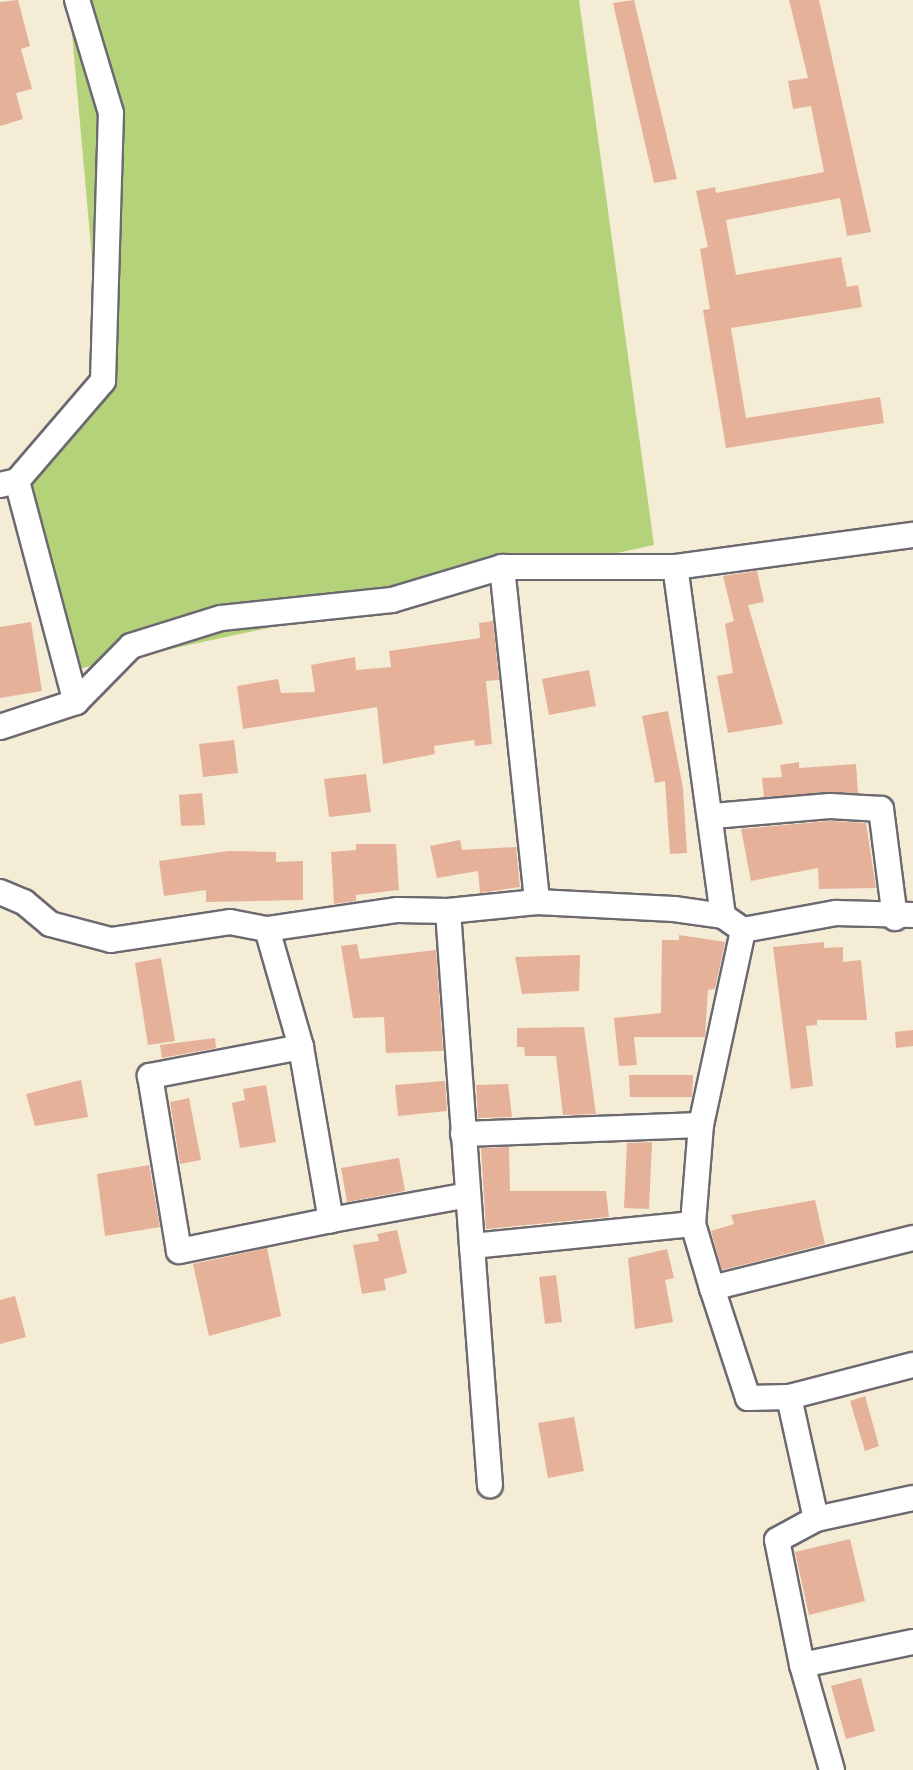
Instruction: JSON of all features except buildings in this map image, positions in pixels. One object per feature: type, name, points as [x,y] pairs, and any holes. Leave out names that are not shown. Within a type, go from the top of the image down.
[{"type":"street","points":[[76,702],[8,483],[103,381],[111,113],[77,0]]},
{"type":"street","points":[[0,727],[76,702],[131,646],[221,618],[392,600],[502,567],[675,567],[913,535]]},
{"type":"street","points":[[502,567],[537,902]]},
{"type":"street","points":[[675,567],[713,816],[733,923],[701,1125],[693,1224],[712,1288],[748,1398],[789,1397],[913,1365]]},
{"type":"street","points":[[0,892],[24,902],[50,924],[111,940],[230,922],[267,929],[398,910],[448,911],[537,902],[733,923],[836,913],[904,916],[881,809],[830,806],[713,816]]},
{"type":"street","points":[[448,911],[490,1485]]},
{"type":"street","points":[[267,929],[301,1047],[331,1220]]},
{"type":"street","points":[[301,1047],[150,1076],[179,1251],[468,1195]]},
{"type":"street","points":[[463,1134],[701,1125]]},
{"type":"street","points":[[472,1246],[693,1224]]},
{"type":"street","points":[[712,1288],[913,1238]]},
{"type":"street","points":[[789,1397],[816,1519]]},
{"type":"street","points":[[832,1770],[802,1665],[777,1540],[816,1519],[913,1498]]},
{"type":"street","points":[[802,1665],[913,1642]]},
{"type":"green space","points":[[69,0],[579,0],[654,545],[68,671],[17,481],[103,381]]}]
